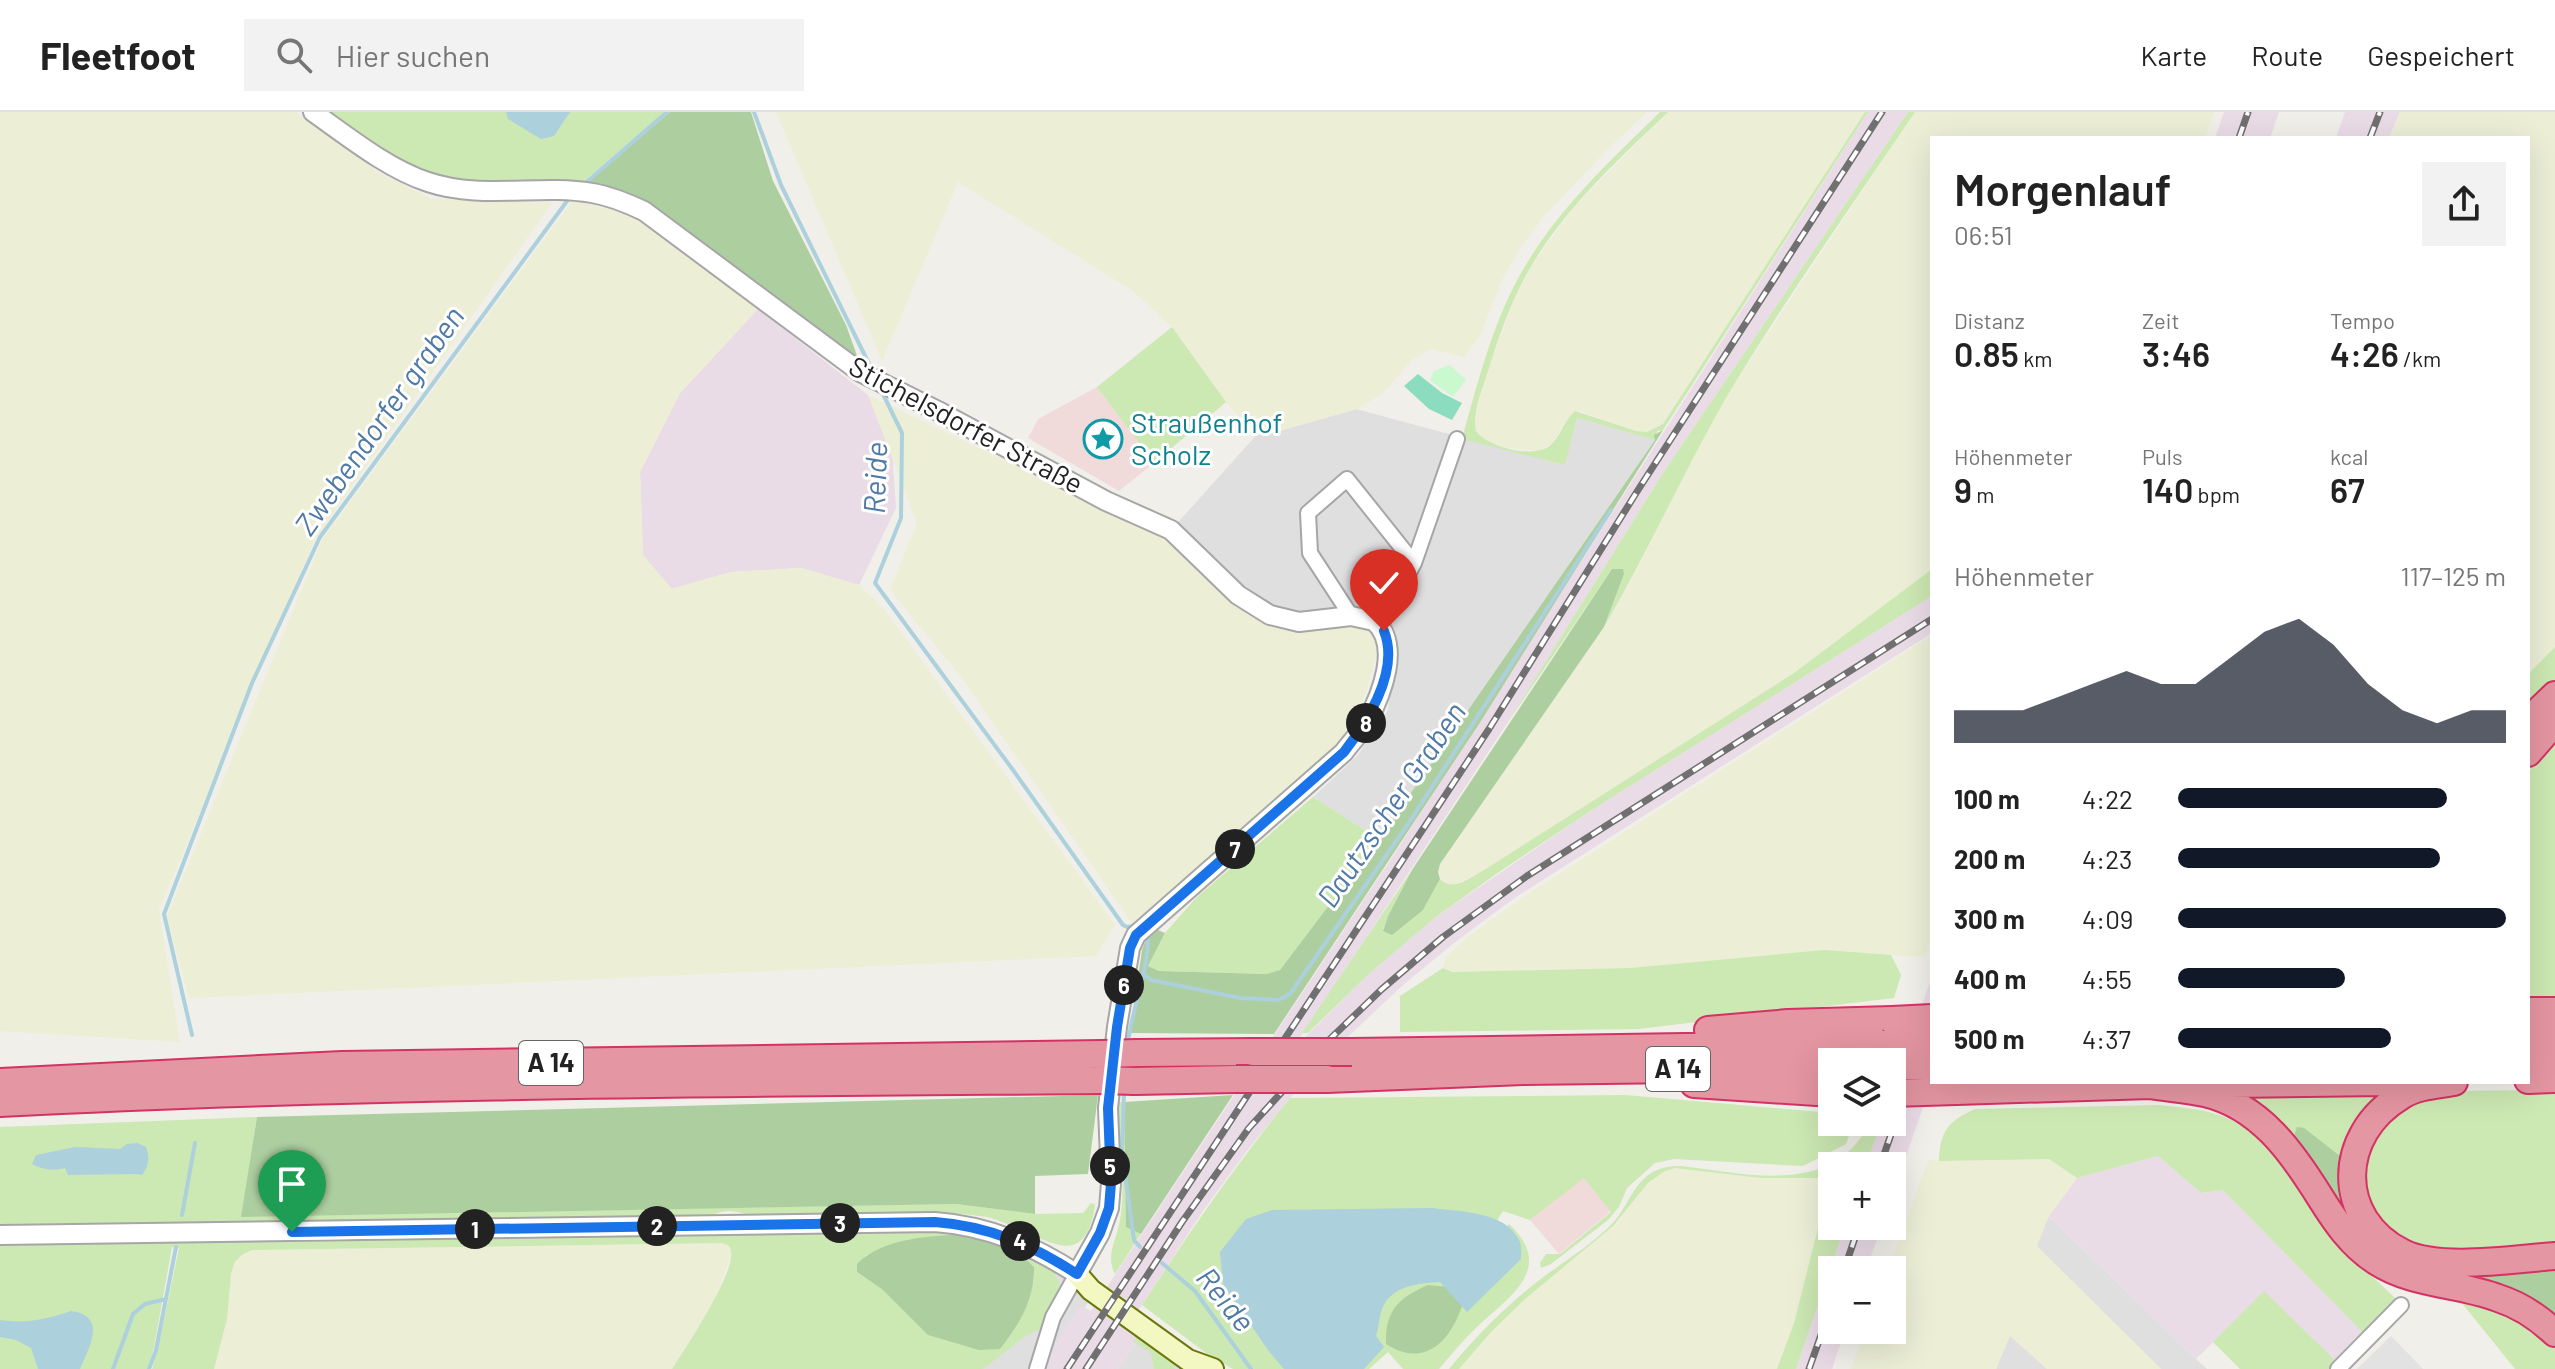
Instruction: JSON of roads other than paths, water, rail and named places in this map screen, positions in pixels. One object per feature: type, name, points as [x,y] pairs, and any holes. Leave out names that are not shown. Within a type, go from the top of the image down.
[{"type":"highway","points":[[2530,719],[2555,695]]},
{"type":"highway","points":[[2530,751],[2555,722]]},
{"type":"highway","points":[[2530,1031],[2542,1015]]},
{"type":"highway","points":[[1889,1043],[1930,1019]]},
{"type":"highway","name":"A 14","points":[[1889,1043],[1930,1065]]},
{"type":"highway","name":"A 14","points":[[0,1082],[342,1065],[1930,1043]]},
{"type":"highway","points":[[2530,1057],[2555,1057]]},
{"type":"highway","name":"A 14","points":[[0,1103],[484,1085],[1327,1079],[1523,1071],[1818,1067]]},
{"type":"highway","points":[[1523,1071],[1818,1092]]},
{"type":"highway","points":[[2530,1080],[2555,1079]]},
{"type":"highway","points":[[1906,1093],[2228,1084]]},
{"type":"highway","points":[[2442,1084],[2413,1089],[2400,1096],[2385,1107],[2360,1136],[2352,1173],[2352,1191],[2365,1219],[2377,1237],[2403,1254],[2428,1262],[2555,1256]]},
{"type":"highway","points":[[2150,1085],[2221,1098],[2271,1129],[2294,1155],[2336,1223],[2376,1261],[2405,1275],[2499,1298],[2535,1316],[2555,1333]]},
{"type":"main road","points":[[1077,1274],[1098,1280],[1142,1310],[1194,1348],[1210,1367]]},
{"type":"street","name":"Stichelsdorfer Straße","points":[[313,112],[367,150],[427,182],[499,192],[592,193],[620,200],[660,221],[867,375],[1106,501],[1171,530],[1238,595],[1270,615],[1299,622],[1351,616],[1367,618],[1380,626]]},
{"type":"street","points":[[1037,1369],[1053,1317],[1100,1233],[1109,1208],[1108,1108],[1130,948],[1136,935],[1337,759],[1366,723],[1385,673],[1387,637],[1380,626],[1414,563],[1457,439]]},
{"type":"street","points":[[1351,616],[1310,553],[1308,513],[1347,479],[1414,563]]},
{"type":"street","points":[[0,1235],[935,1222],[981,1228],[1005,1235],[1077,1274]]},
{"type":"street","points":[[2338,1369],[2401,1305]]},
{"type":"water","points":[[506,112],[570,112],[554,136],[541,139],[508,119]]},
{"type":"water","points":[[137,1143],[146,1147],[148,1155],[142,1175],[68,1175],[65,1168],[48,1169],[32,1164],[36,1155],[75,1147],[120,1149]]},
{"type":"water","points":[[1432,1208],[1468,1212],[1503,1223],[1519,1240],[1521,1259],[1467,1312],[1440,1282],[1414,1285],[1392,1295],[1382,1309],[1376,1336],[1384,1347],[1364,1369],[1284,1369],[1223,1284],[1220,1252],[1246,1219],[1272,1210]]},
{"type":"water","points":[[71,1311],[89,1319],[92,1326],[91,1342],[80,1369],[38,1369],[31,1348],[16,1340],[0,1337],[0,1320],[36,1320]]},
{"type":"waterway","name":"Zwebendorfer graben","points":[[582,186],[667,112]]},
{"type":"waterway","name":"Reide","points":[[754,112],[781,185],[873,372]]},
{"type":"waterway","name":"Zwebendorfer graben","points":[[192,1035],[164,914],[252,683],[320,537],[570,197]]},
{"type":"waterway","name":"Reide","points":[[881,390],[902,433],[901,518],[875,583],[1123,925],[1135,926]]},
{"type":"waterway","name":"Dautzscher Graben","points":[[1142,973],[1151,980],[1240,998],[1278,1000],[1290,994],[1410,821],[1611,510]]},
{"type":"waterway","name":"Reide","points":[[1128,1043],[1148,937]]},
{"type":"waterway","name":"Reide","points":[[1124,1092],[1122,1151],[1134,1240],[1140,1247]]},
{"type":"waterway","points":[[182,1215],[195,1143]]},
{"type":"waterway","name":"Zwebendorfer graben","points":[[149,1369],[156,1350],[176,1247]]},
{"type":"waterway","name":"Reide","points":[[1162,1263],[1195,1291],[1251,1369]]},
{"type":"waterway","points":[[113,1369],[133,1314],[145,1304],[166,1299]]},
{"type":"railway","points":[[1067,1369],[1489,729],[1638,490],[1882,112]]},
{"type":"railway","points":[[2240,136],[2248,112]]},
{"type":"railway","points":[[2371,136],[2380,112]]},
{"type":"railway","points":[[1086,1369],[1182,1222],[1249,1128],[1330,1039],[1382,989],[1443,937],[1527,876],[1930,620]]},
{"type":"railway","points":[[1885,1152],[1930,1023]]},
{"type":"railway","points":[[1849,1256],[1854,1240]]},
{"type":"railway","points":[[1809,1369],[1818,1344]]},
{"type":"place","name":"Straußenhof Scholz","points":[[1103,439]]}]
